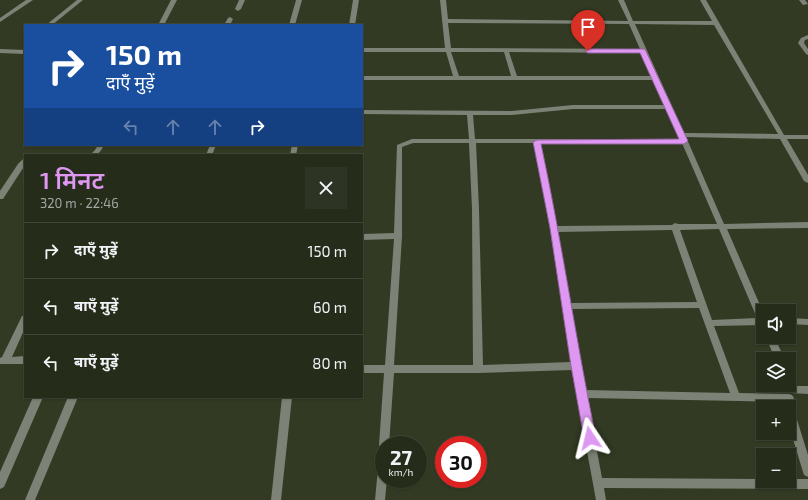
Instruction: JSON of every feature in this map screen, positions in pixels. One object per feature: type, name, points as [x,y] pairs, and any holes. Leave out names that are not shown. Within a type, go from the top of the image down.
[{"type":"street","points":[[0,20],[30,0]]},
{"type":"street","points":[[50,24],[80,0]]},
{"type":"street","points":[[162,24],[174,0]]},
{"type":"street","points":[[238,9],[242,0]]},
{"type":"street","points":[[292,24],[299,0]]},
{"type":"street","points":[[352,24],[356,0]]},
{"type":"street","points":[[444,0],[448,50],[457,78]]},
{"type":"street","points":[[620,0],[683,138],[756,305]]},
{"type":"street","points":[[703,0],[808,181]]},
{"type":"street","points":[[228,24],[230,19]]},
{"type":"street","points":[[445,21],[716,23]]},
{"type":"street","points":[[808,38],[802,39],[801,43],[808,53]]},
{"type":"street","points":[[16,52],[24,46]]},
{"type":"street","points":[[363,50],[643,51]]},
{"type":"street","points":[[506,50],[515,78]]},
{"type":"street","points":[[0,51],[24,52]]},
{"type":"street","points":[[363,78],[655,78]]},
{"type":"street","points":[[363,112],[512,113],[573,107],[668,107]]},
{"type":"street","points":[[470,113],[473,141],[478,369]]},
{"type":"street","points":[[385,436],[398,236],[399,146],[412,141],[537,142],[782,136],[808,137]]},
{"type":"street","points":[[537,142],[554,228],[576,366],[601,500]]},
{"type":"street","points":[[94,154],[100,146]]},
{"type":"street","points":[[0,197],[24,162]]},
{"type":"street","points":[[554,228],[808,225]]},
{"type":"street","points":[[675,226],[736,397]]},
{"type":"street","points":[[363,237],[398,236]]},
{"type":"street","points":[[567,306],[703,305]]},
{"type":"street","points":[[24,320],[3,361],[24,360]]},
{"type":"street","points":[[709,323],[756,321]]},
{"type":"street","points":[[796,322],[808,322]]},
{"type":"street","points":[[363,369],[478,369],[576,366]]},
{"type":"street","points":[[582,394],[790,398],[808,390]]},
{"type":"street","points":[[0,484],[38,398]]},
{"type":"street","points":[[30,500],[73,398]]},
{"type":"street","points":[[276,500],[287,398]]},
{"type":"street","points":[[796,433],[808,472]]},
{"type":"street","points":[[598,482],[808,484]]},
{"type":"street","points":[[380,500],[381,488]]},
{"type":"route","points":[[588,51],[643,51],[684,141],[537,142],[554,228],[576,366],[590,438]]}]
